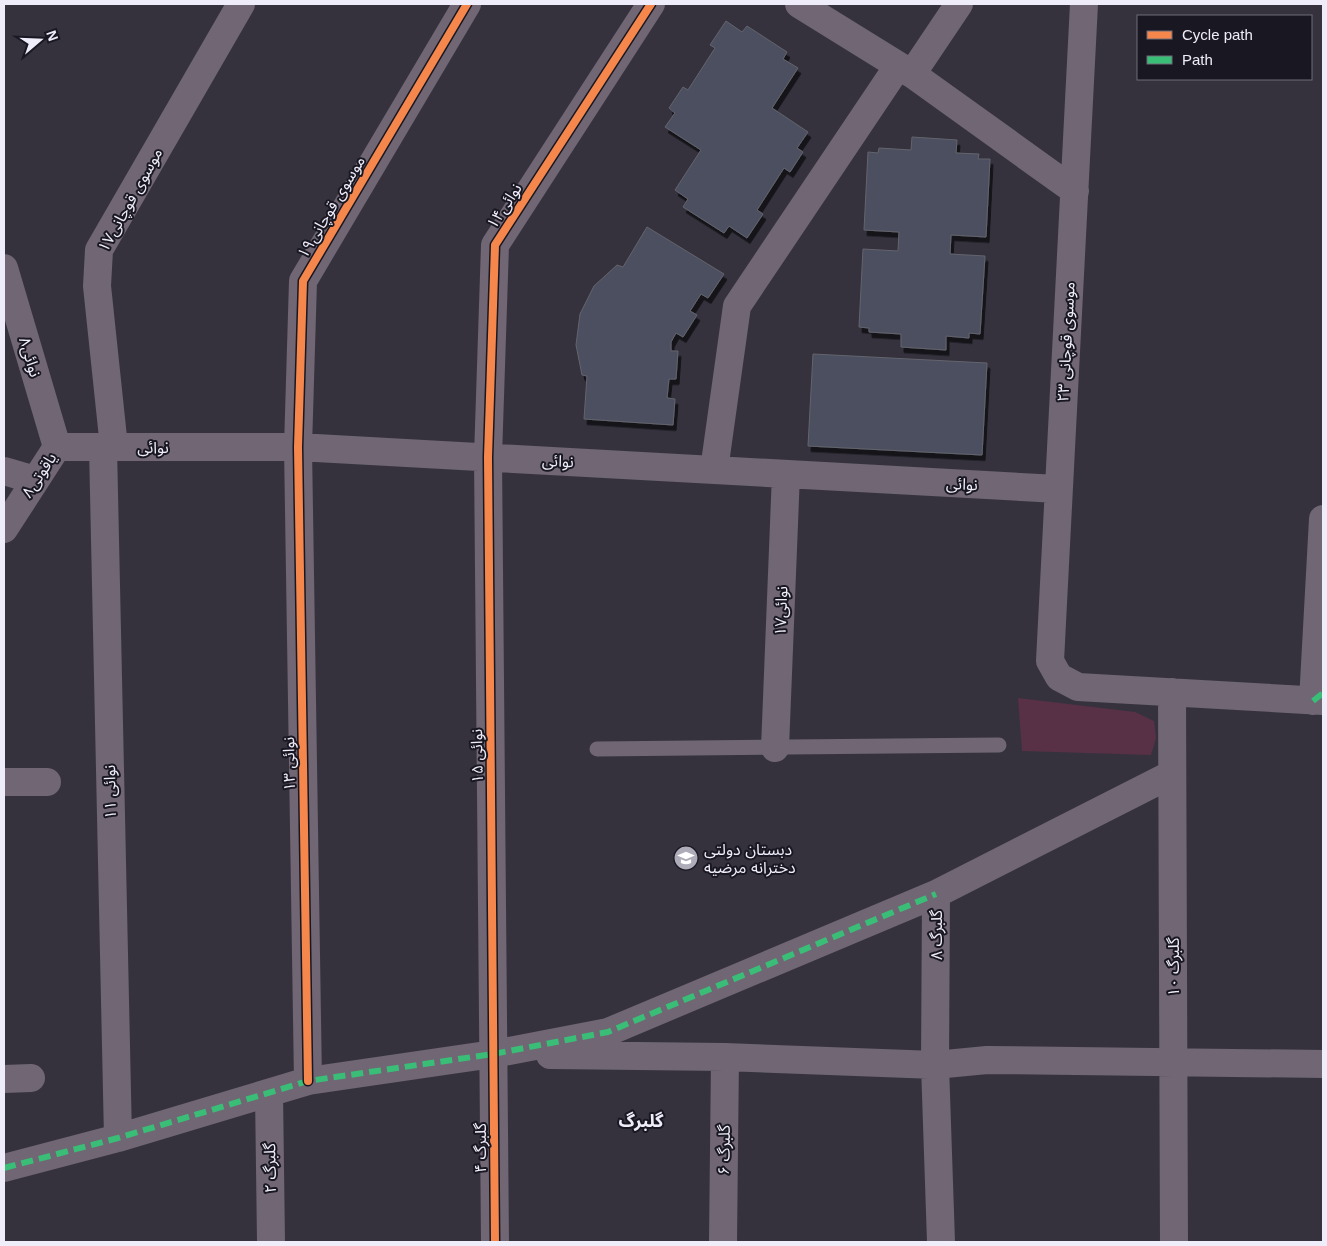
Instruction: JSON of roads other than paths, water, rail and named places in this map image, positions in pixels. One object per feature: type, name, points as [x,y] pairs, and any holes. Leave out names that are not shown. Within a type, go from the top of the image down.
[{"type":"street","name":"موسوی قوچانی۱۷","points":[[108,447],[97,286],[98,250],[241,4]]},
{"type":"street","name":"موسوی قوچانی۱۹","points":[[298,447],[303,281],[467,4]]},
{"type":"street","name":"نوائی۱۴","points":[[488,457],[494,245],[651,4]]},
{"type":"street","points":[[799,4],[905,70],[1075,191]]},
{"type":"street","points":[[714,470],[737,306],[905,70],[959,4]]},
{"type":"street","name":"موسوی قوچانی ۲۳","points":[[1084,4],[1050,661],[1059,677],[1078,687],[1172,692]]},
{"type":"street","name":"نوائی۸","points":[[5,274],[57,447]]},
{"type":"street","name":"نوائی","points":[[57,447],[298,447],[1058,489]]},
{"type":"street","name":"یاقوتی۸","points":[[4,528],[57,447]]},
{"type":"street","name":"نوائی ۱۱","points":[[108,447],[118,1138]]},
{"type":"street","name":"نوائی ۱۳","points":[[298,447],[308,1081]]},
{"type":"street","name":"نوائی ۱۵","points":[[488,457],[494,1054]]},
{"type":"street","points":[[4,472],[35,480]]},
{"type":"street","name":"نوائی۱۷","points":[[775,748],[786,474]]},
{"type":"street","points":[[1172,692],[1320,698],[1323,519]]},
{"type":"street","name":"گلبرگ ۱۰","points":[[1172,692],[1174,1242]]},
{"type":"street","name":"گلبرگ ۸","points":[[941,1242],[935,1065],[936,894],[1172,774]]},
{"type":"street","points":[[4,782],[47,782]]},
{"type":"street","points":[[4,1168],[118,1138],[308,1081],[494,1054],[608,1032],[936,894]]},
{"type":"street","points":[[494,1054],[724,1057],[935,1065],[987,1060],[1323,1064]]},
{"type":"street","name":"گلبرگ ۴","points":[[494,1054],[495,1242]]},
{"type":"street","name":"گلبرگ ۶","points":[[723,1242],[724,1057]]},
{"type":"street","points":[[4,1078],[31,1078]]},
{"type":"street","name":"گلبرگ ۲","points":[[270,1093],[271,1242]]},
{"type":"lane","points":[[597,750],[1000,745]]},
{"type":"place","name":"دبستان دولتی دخترانه مرضیه","points":[[686,858]]},
{"type":"district","name":"گلبرگ","points":[[641,1121]]}]
